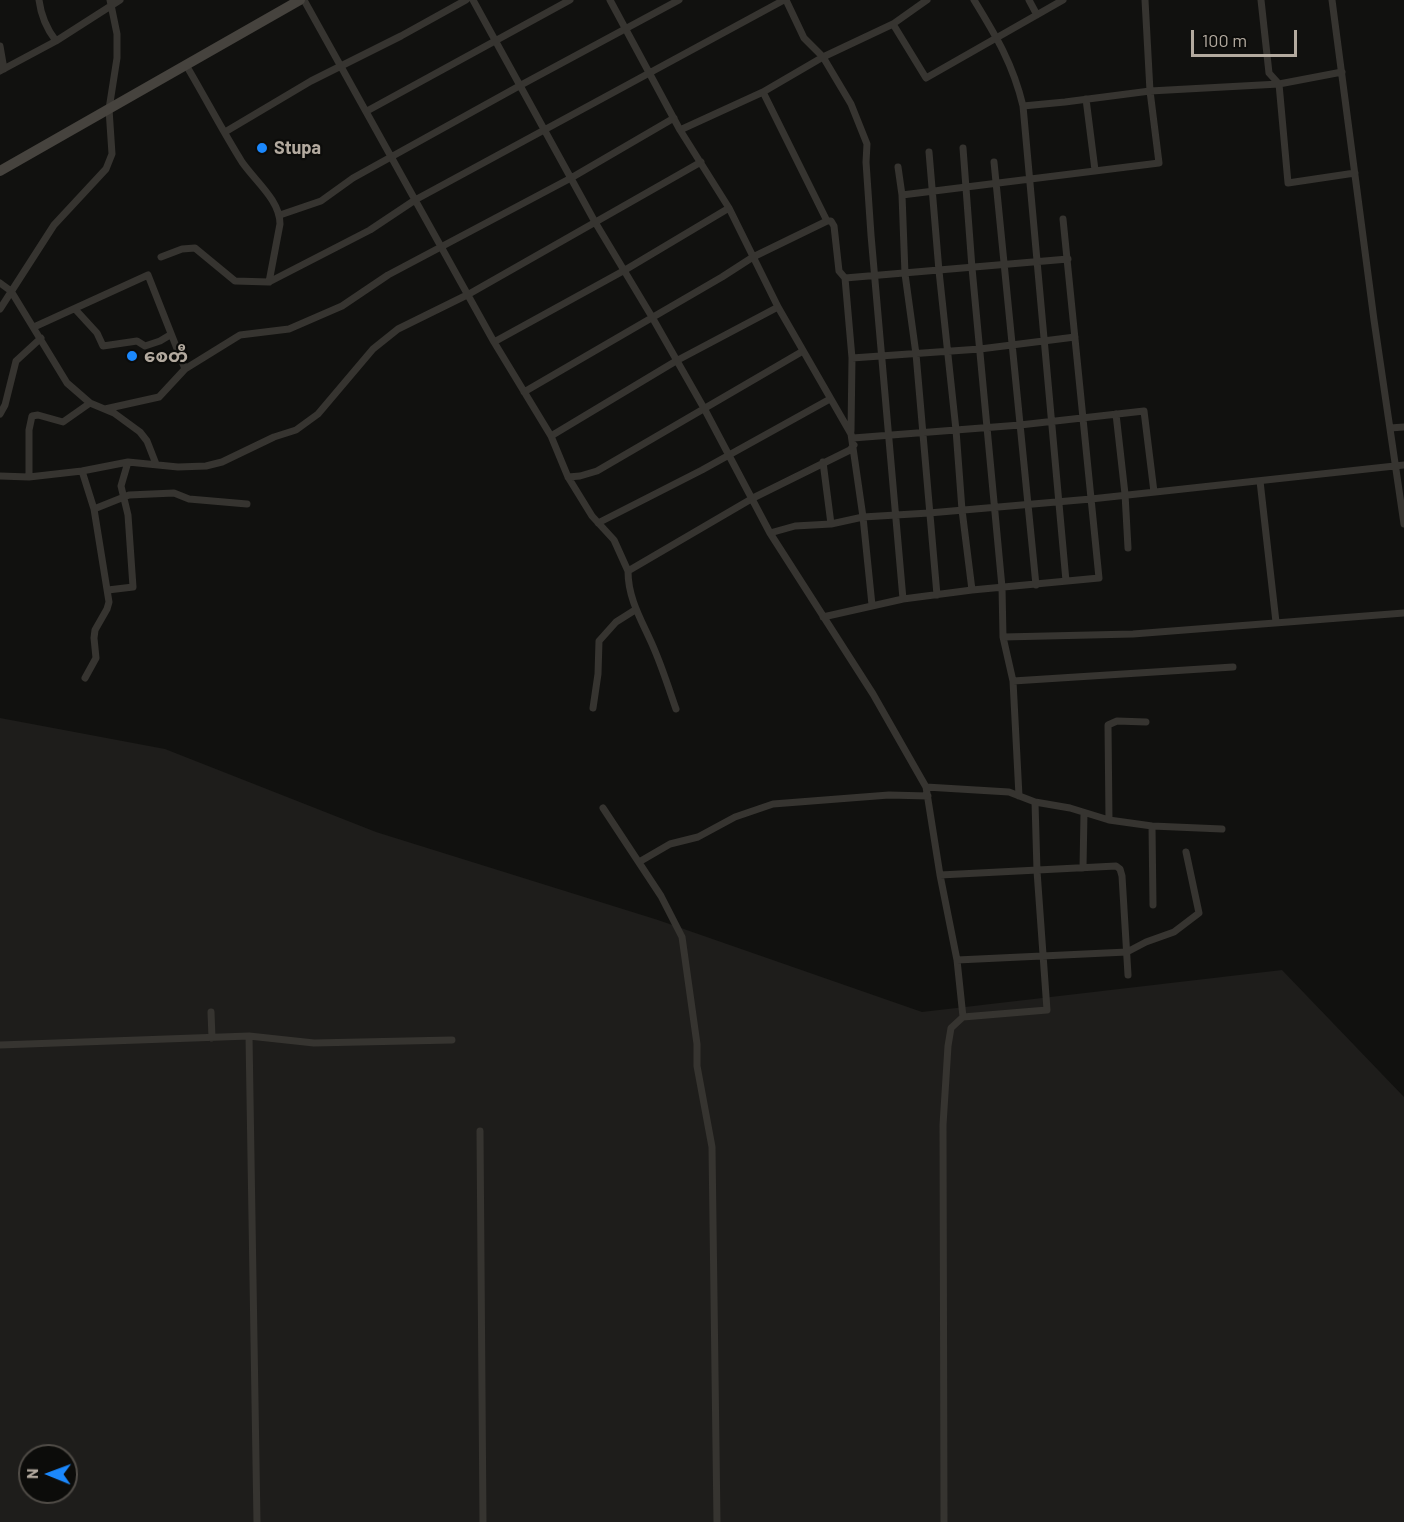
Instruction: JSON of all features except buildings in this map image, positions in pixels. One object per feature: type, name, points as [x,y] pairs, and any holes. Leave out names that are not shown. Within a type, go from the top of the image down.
[{"type":"main road","points":[[0,171],[302,0]]},
{"type":"street","points":[[39,0],[47,29],[56,41]]},
{"type":"street","points":[[0,46],[2,70],[56,41],[111,3],[120,0]]},
{"type":"street","points":[[302,0],[342,65],[494,342],[551,436],[568,477],[598,523],[614,540],[628,571],[628,586],[635,610],[655,650],[676,709]]},
{"type":"street","points":[[225,132],[342,65],[466,0]]},
{"type":"street","points":[[473,0],[595,222],[705,410],[770,533],[873,694],[926,787],[957,960],[963,1017]]},
{"type":"street","points":[[367,111],[570,0]]},
{"type":"street","points":[[610,0],[680,130],[729,208],[778,307],[853,439],[850,450],[753,498],[628,571]]},
{"type":"street","points":[[280,215],[321,201],[353,178],[679,0]]},
{"type":"street","points":[[161,257],[182,249],[195,248],[235,280],[269,282],[370,230],[415,200],[785,0],[804,38],[823,57],[851,104],[867,144],[866,162],[875,276],[903,599]]},
{"type":"street","points":[[680,130],[763,93],[823,57],[893,24],[927,0]]},
{"type":"street","points":[[974,0],[997,37],[1016,77],[1023,106],[1066,581]]},
{"type":"street","points":[[1029,0],[1037,15]]},
{"type":"street","points":[[893,24],[926,78],[1064,0]]},
{"type":"street","points":[[902,195],[1159,163],[1150,91],[1145,0]]},
{"type":"street","points":[[1261,0],[1269,73],[1279,84],[1288,183],[1355,173]]},
{"type":"street","points":[[1332,0],[1404,524]]},
{"type":"street","points":[[0,309],[54,225],[97,176],[106,169],[111,154],[109,109],[117,58],[117,34],[111,3]]},
{"type":"street","points":[[186,64],[242,162],[265,190],[280,215],[269,282]]},
{"type":"street","points":[[1023,106],[1150,91],[1279,84],[1342,72]]},
{"type":"street","points":[[763,93],[827,221],[831,221],[834,226],[839,271],[845,278],[852,358],[853,439],[872,605]]},
{"type":"street","points":[[1086,99],[1095,170]]},
{"type":"street","points":[[105,409],[159,397],[185,369],[240,335],[289,328],[342,306],[388,275],[571,178],[674,118]]},
{"type":"street","points":[[963,148],[1002,587],[1003,637],[1013,681],[1019,796]]},
{"type":"street","points":[[929,152],[962,510],[972,590]]},
{"type":"street","points":[[0,476],[29,477],[82,471],[128,462],[178,467],[206,466],[222,462],[274,437],[296,430],[318,414],[373,349],[398,329],[469,294],[701,162]]},
{"type":"street","points":[[994,162],[1036,585]]},
{"type":"street","points":[[898,167],[902,195],[905,274],[916,354],[937,595]]},
{"type":"street","points":[[494,342],[625,270],[729,208]]},
{"type":"street","points":[[823,617],[903,599],[1099,578],[1063,219]]},
{"type":"street","points":[[524,392],[753,257],[827,221]]},
{"type":"street","points":[[845,278],[1068,260]]},
{"type":"street","points":[[34,327],[148,275],[185,369]]},
{"type":"street","points":[[0,283],[11,291],[67,383],[90,403],[114,412],[140,432],[147,441],[156,464]]},
{"type":"street","points":[[551,436],[676,361],[778,307]]},
{"type":"street","points":[[75,309],[97,333],[103,346],[137,341],[145,346],[160,341],[170,334]]},
{"type":"street","points":[[852,358],[980,349],[1075,337]]},
{"type":"street","points":[[0,414],[5,405],[15,361],[40,338]]},
{"type":"street","points":[[568,477],[597,471],[804,351]]},
{"type":"street","points":[[598,523],[702,470],[830,399]]},
{"type":"street","points":[[29,477],[29,430],[32,416],[63,422],[90,403]]},
{"type":"street","points":[[853,439],[1020,425],[1144,411],[1154,492]]},
{"type":"street","points":[[1116,414],[1125,494],[1128,548]]},
{"type":"street","points":[[1390,428],[1404,427]]},
{"type":"street","points":[[108,590],[133,587],[128,515],[121,486],[128,462]]},
{"type":"street","points":[[823,462],[831,524]]},
{"type":"street","points":[[770,533],[795,526],[831,524],[863,517],[1091,499],[1404,465]]},
{"type":"street","points":[[82,471],[94,509],[108,590],[107,609],[95,630],[96,658],[85,678]]},
{"type":"street","points":[[1260,481],[1276,622]]},
{"type":"street","points":[[94,509],[124,497],[174,493],[189,499],[247,504]]},
{"type":"street","points":[[593,708],[598,674],[599,641],[616,622],[635,610]]},
{"type":"street","points":[[1003,637],[1133,634],[1404,613]]},
{"type":"street","points":[[1013,681],[1233,667]]},
{"type":"street","points":[[1109,820],[1108,725],[1117,721],[1146,722]]},
{"type":"street","points":[[926,787],[1009,792],[1035,802],[1109,820],[1222,830]]},
{"type":"street","points":[[639,862],[670,844],[698,837],[735,817],[773,804],[889,795],[928,796]]},
{"type":"street","points":[[944,1522],[943,1125],[948,1046],[951,1028],[963,1017],[1047,1010],[1037,871],[1035,802]]},
{"type":"street","points":[[603,808],[662,896],[682,937],[698,1066],[712,1147],[717,1522]]},
{"type":"street","points":[[1083,868],[1084,813]]},
{"type":"street","points":[[1152,825],[1153,905]]},
{"type":"street","points":[[957,960],[1127,952],[1174,932],[1199,913],[1186,852]]},
{"type":"street","points":[[940,875],[1116,866],[1120,869],[1128,975]]},
{"type":"street","points":[[211,1012],[213,1038]]},
{"type":"street","points":[[249,1036],[257,1522]]},
{"type":"street","points":[[0,1045],[249,1036],[314,1043],[452,1040]]},
{"type":"street","points":[[480,1131],[483,1522]]},
{"type":"shaded area","points":[[0,718],[165,749],[376,832],[658,920],[922,1012],[1282,970],[1404,1097],[1404,1522],[0,1522]]},
{"type":"place","name":"Stupa","points":[[262,148]]},
{"type":"place","name":"စေတီ","points":[[132,356]]}]
